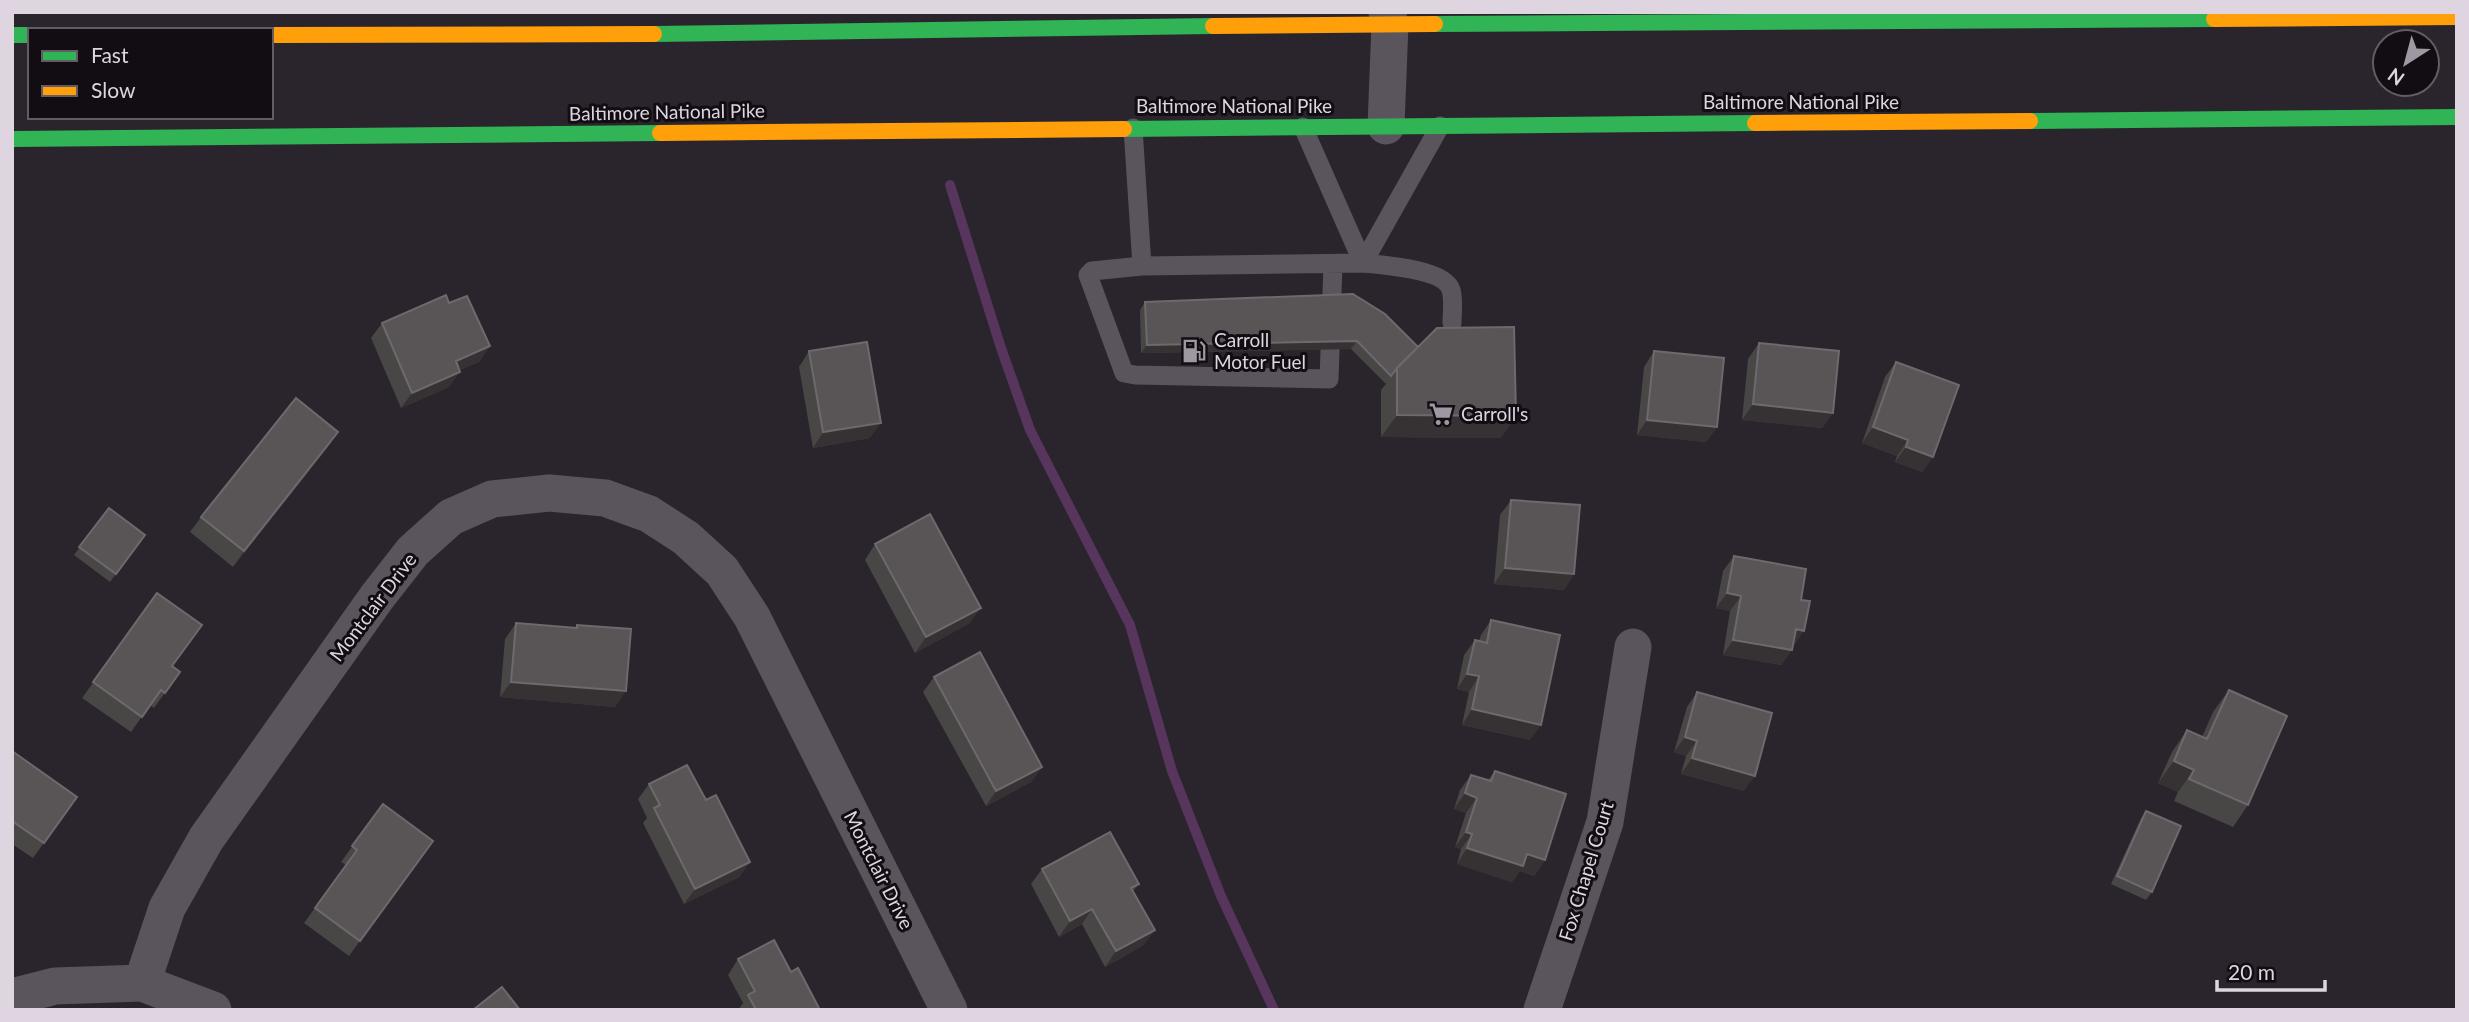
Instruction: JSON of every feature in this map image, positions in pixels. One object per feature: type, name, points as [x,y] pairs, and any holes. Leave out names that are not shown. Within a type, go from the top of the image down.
[{"type":"main road","points":[[273,35],[543,24],[1391,16],[2457,17]]},
{"type":"main road","name":"Baltimore National Pike","points":[[12,139],[2457,117]]},
{"type":"street","points":[[1386,126],[1391,16]]},
{"type":"street","name":"Montclair Drive","points":[[142,983],[167,908],[206,839],[376,597],[413,551],[451,517],[492,499],[549,493],[605,498],[649,514],[686,538],[722,571],[752,617],[949,1010]]},
{"type":"street","name":"Fox Chapel Court","points":[[1542,1010],[1605,822],[1633,647]]},
{"type":"street","points":[[12,997],[55,986],[142,983],[213,1010]]},
{"type":"lane","points":[[1363,263],[1440,126]]},
{"type":"lane","points":[[1303,127],[1363,263]]},
{"type":"lane","points":[[1133,128],[1142,266]]},
{"type":"lane","points":[[1333,264],[1329,379],[1124,373],[1088,275],[1091,271],[1142,266],[1363,263],[1394,267],[1445,280],[1451,288],[1452,323]]},
{"type":"building","name":"Carroll Motor Fuel","points":[[1353,294],[1385,314],[1418,347],[1391,376],[1357,341],[1147,345],[1145,302]]},
{"type":"building","points":[[446,295],[449,303],[467,296],[490,346],[456,361],[460,372],[412,393],[382,323]]},
{"type":"building","name":"Carroll's","points":[[1514,327],[1516,416],[1397,415],[1397,368],[1437,328]]},
{"type":"building","points":[[867,342],[881,423],[823,432],[809,351]]},
{"type":"building","points":[[1759,343],[1839,351],[1833,413],[1753,404]]},
{"type":"building","points":[[1654,351],[1724,358],[1717,427],[1647,420]]},
{"type":"building","points":[[1896,362],[1959,385],[1933,457],[1906,447],[1908,440],[1873,427]]},
{"type":"building","points":[[296,398],[338,432],[244,551],[201,517]]},
{"type":"building","points":[[1511,500],[1580,505],[1574,574],[1505,568]]},
{"type":"building","points":[[109,508],[145,535],[116,574],[79,547]]},
{"type":"building","points":[[930,514],[981,608],[926,637],[875,544]]},
{"type":"building","points":[[1734,556],[1806,569],[1801,600],[1810,601],[1804,631],[1796,629],[1792,650],[1733,640],[1741,596],[1727,593]]},
{"type":"building","points":[[157,593],[202,625],[172,666],[180,672],[165,693],[161,690],[142,717],[93,682]]},
{"type":"building","points":[[1491,620],[1560,635],[1541,725],[1472,709],[1479,676],[1467,674],[1475,640],[1487,643]]},
{"type":"building","points":[[516,623],[631,629],[626,691],[511,682]]},
{"type":"building","points":[[980,652],[1042,767],[996,791],[934,677]]},
{"type":"building","points":[[2229,690],[2287,716],[2248,805],[2189,779],[2194,770],[2174,761],[2187,730],[2207,739]]},
{"type":"building","points":[[1697,692],[1772,713],[1755,776],[1692,758],[1697,741],[1685,737]]},
{"type":"building","points":[[12,751],[77,797],[44,843],[12,821]]},
{"type":"building","points":[[687,765],[706,800],[716,795],[750,862],[695,889],[654,808],[660,805],[649,784]]},
{"type":"building","points":[[1495,771],[1566,794],[1545,860],[1527,854],[1523,866],[1467,848],[1472,834],[1466,832],[1477,798],[1465,793],[1471,775],[1491,781]]},
{"type":"building","points":[[383,804],[433,841],[360,941],[315,908],[357,850],[352,846]]},
{"type":"building","points":[[2146,811],[2181,826],[2152,892],[2117,876]]},
{"type":"building","points":[[1110,832],[1139,884],[1131,888],[1155,930],[1116,951],[1092,909],[1070,921],[1042,869]]},
{"type":"building","points":[[774,940],[791,972],[798,968],[820,1010],[756,1010],[748,995],[755,991],[738,959]]},
{"type":"building","points":[[502,987],[520,1010],[473,1010]]},
{"type":"waterway","points":[[950,185],[1001,348],[1030,430],[1130,625],[1172,771],[1221,896],[1274,1010]]},
{"type":"traffic: fast","points":[[1435,24],[2214,19]]},
{"type":"traffic: fast","points":[[654,34],[1213,26]]},
{"type":"traffic: fast","points":[[12,35],[28,35]]},
{"type":"traffic: fast","points":[[2030,121],[2457,117]]},
{"type":"traffic: fast","points":[[1124,129],[1755,123]]},
{"type":"traffic: fast","points":[[12,139],[660,133]]},
{"type":"traffic: slow","points":[[2214,19],[2457,17]]},
{"type":"traffic: slow","points":[[1213,26],[1435,24]]},
{"type":"traffic: slow","points":[[273,35],[654,34]]},
{"type":"traffic: slow","points":[[1755,123],[2030,121]]},
{"type":"traffic: slow","points":[[660,133],[1124,129]]},
{"type":"place","name":"Carroll Motor Fuel","points":[[1194,351]]},
{"type":"place","name":"Carroll's","points":[[1441,414]]}]
